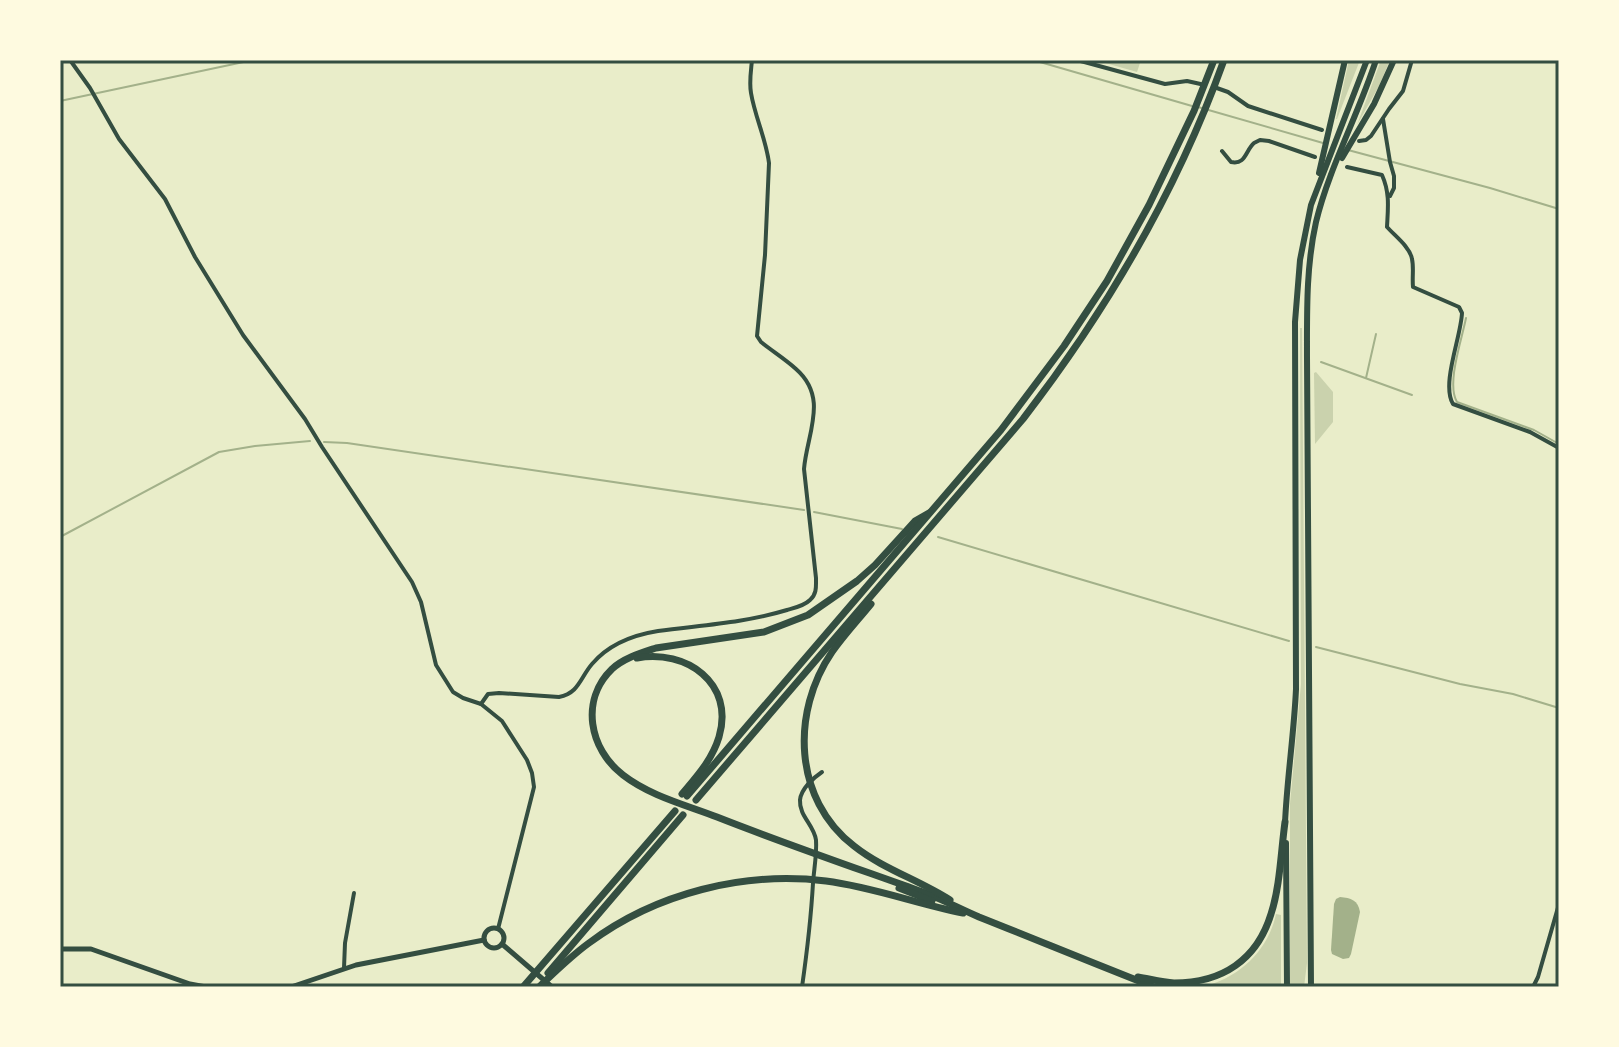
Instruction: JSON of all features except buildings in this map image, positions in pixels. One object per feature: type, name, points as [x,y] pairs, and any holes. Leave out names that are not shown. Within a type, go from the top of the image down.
[{"type":"highway","points":[[696,800],[1023,419],[1091,326],[1140,245],[1193,136],[1213,75],[1214,60]]},
{"type":"highway","points":[[620,663],[648,656],[681,660],[700,670],[714,687],[720,705],[722,726],[719,739],[707,764],[684,795],[1001,430],[1088,311],[1127,247],[1213,75],[1224,60]]},
{"type":"highway","points":[[929,513],[915,521],[857,581],[808,615],[764,632],[656,648],[620,663],[596,693],[592,717],[597,743],[611,765],[622,775],[663,797],[920,891],[1154,987]]},
{"type":"highway","points":[[884,583],[875,601],[831,653],[812,693],[804,738],[810,784],[829,819],[851,844],[877,862],[943,895],[976,916]]},
{"type":"highway","points":[[523,987],[672,810]]},
{"type":"highway","points":[[538,987],[683,815]]},
{"type":"highway","points":[[1120,973],[1171,983],[1200,981],[1234,967],[1246,958],[1259,944],[1272,912],[1285,822]]},
{"type":"highway","points":[[538,987],[590,942],[622,922],[655,905],[731,883],[770,879],[814,880],[886,893],[976,916]]},
{"type":"highway","points":[[1120,973],[1146,987]]},
{"type":"main road","points":[[1318,181],[1345,60]]},
{"type":"main road","points":[[1287,987],[1285,822],[1296,671],[1296,304],[1311,205],[1367,60]]},
{"type":"main road","points":[[1354,136],[1376,60]]},
{"type":"main road","points":[[1311,987],[1307,295],[1314,233],[1321,204],[1334,171],[1374,104],[1394,60]]},
{"type":"street","points":[[70,60],[119,139],[165,199],[195,257],[243,335],[311,428],[412,582],[421,602],[440,673],[453,692],[481,704],[502,721],[527,760],[534,787],[498,929]]},
{"type":"street","points":[[481,704],[488,694],[567,695],[576,689],[593,662],[605,652],[640,634],[763,618],[804,604],[815,594],[804,469],[815,412],[814,395],[806,378],[757,336],[769,163],[751,92],[752,60]]},
{"type":"street","points":[[1077,60],[1165,84],[1198,83],[1228,92],[1248,106],[1322,130]]},
{"type":"street","points":[[1354,136],[1369,139],[1403,91],[1412,60]]},
{"type":"street","points":[[1383,118],[1394,176],[1394,188],[1389,198]]},
{"type":"street","points":[[1222,151],[1228,160],[1239,163],[1254,143],[1265,140],[1315,157]]},
{"type":"street","points":[[1347,167],[1382,175],[1389,198],[1387,227],[1411,253],[1413,287],[1459,307],[1462,313],[1449,383],[1449,396],[1453,404],[1530,432],[1559,448]]},
{"type":"street","points":[[802,987],[816,847],[814,833],[800,802],[803,791],[822,772]]},
{"type":"street","points":[[344,968],[354,893]]},
{"type":"street","points":[[1533,987],[1559,904]]},
{"type":"street","points":[[489,929],[498,929],[504,935],[502,944],[492,948],[484,940],[485,934],[489,929]]},
{"type":"street","points":[[291,987],[344,968],[484,940]]},
{"type":"street","points":[[502,944],[552,987]]},
{"type":"street","points":[[60,949],[91,949],[206,987]]},
{"type":"shaded area","points":[[1095,60],[1141,60],[1137,72]]},
{"type":"shaded area","points":[[1349,60],[1360,60],[1336,119]]},
{"type":"shaded area","points":[[1381,60],[1390,60],[1357,125]]},
{"type":"shaded area","points":[[1300,328],[1307,963],[1304,987],[1290,987],[1290,804],[1301,684]]},
{"type":"shaded area","points":[[1314,373],[1333,392],[1333,422],[1315,444]]},
{"type":"shaded area","points":[[1340,897],[1353,900],[1360,912],[1351,954],[1343,959],[1332,954],[1331,950],[1334,904]]},
{"type":"shaded area","points":[[1276,914],[1281,915],[1281,987],[1203,987],[1229,977],[1250,961],[1266,940]]},
{"type":"waterway","points":[[60,101],[253,60]]},
{"type":"waterway","points":[[1033,60],[1192,106]]},
{"type":"waterway","points":[[1198,107],[1323,143]]},
{"type":"waterway","points":[[1348,150],[1559,209]]},
{"type":"waterway","points":[[1466,318],[1454,373],[1457,402],[1534,430],[1559,444]]},
{"type":"waterway","points":[[1366,378],[1376,334]]},
{"type":"waterway","points":[[1321,362],[1412,395]]},
{"type":"waterway","points":[[60,537],[219,452],[310,441]]},
{"type":"waterway","points":[[324,442],[804,510]]},
{"type":"waterway","points":[[814,512],[902,529]]},
{"type":"waterway","points":[[938,537],[1289,641]]},
{"type":"waterway","points":[[1316,647],[1559,708]]}]
